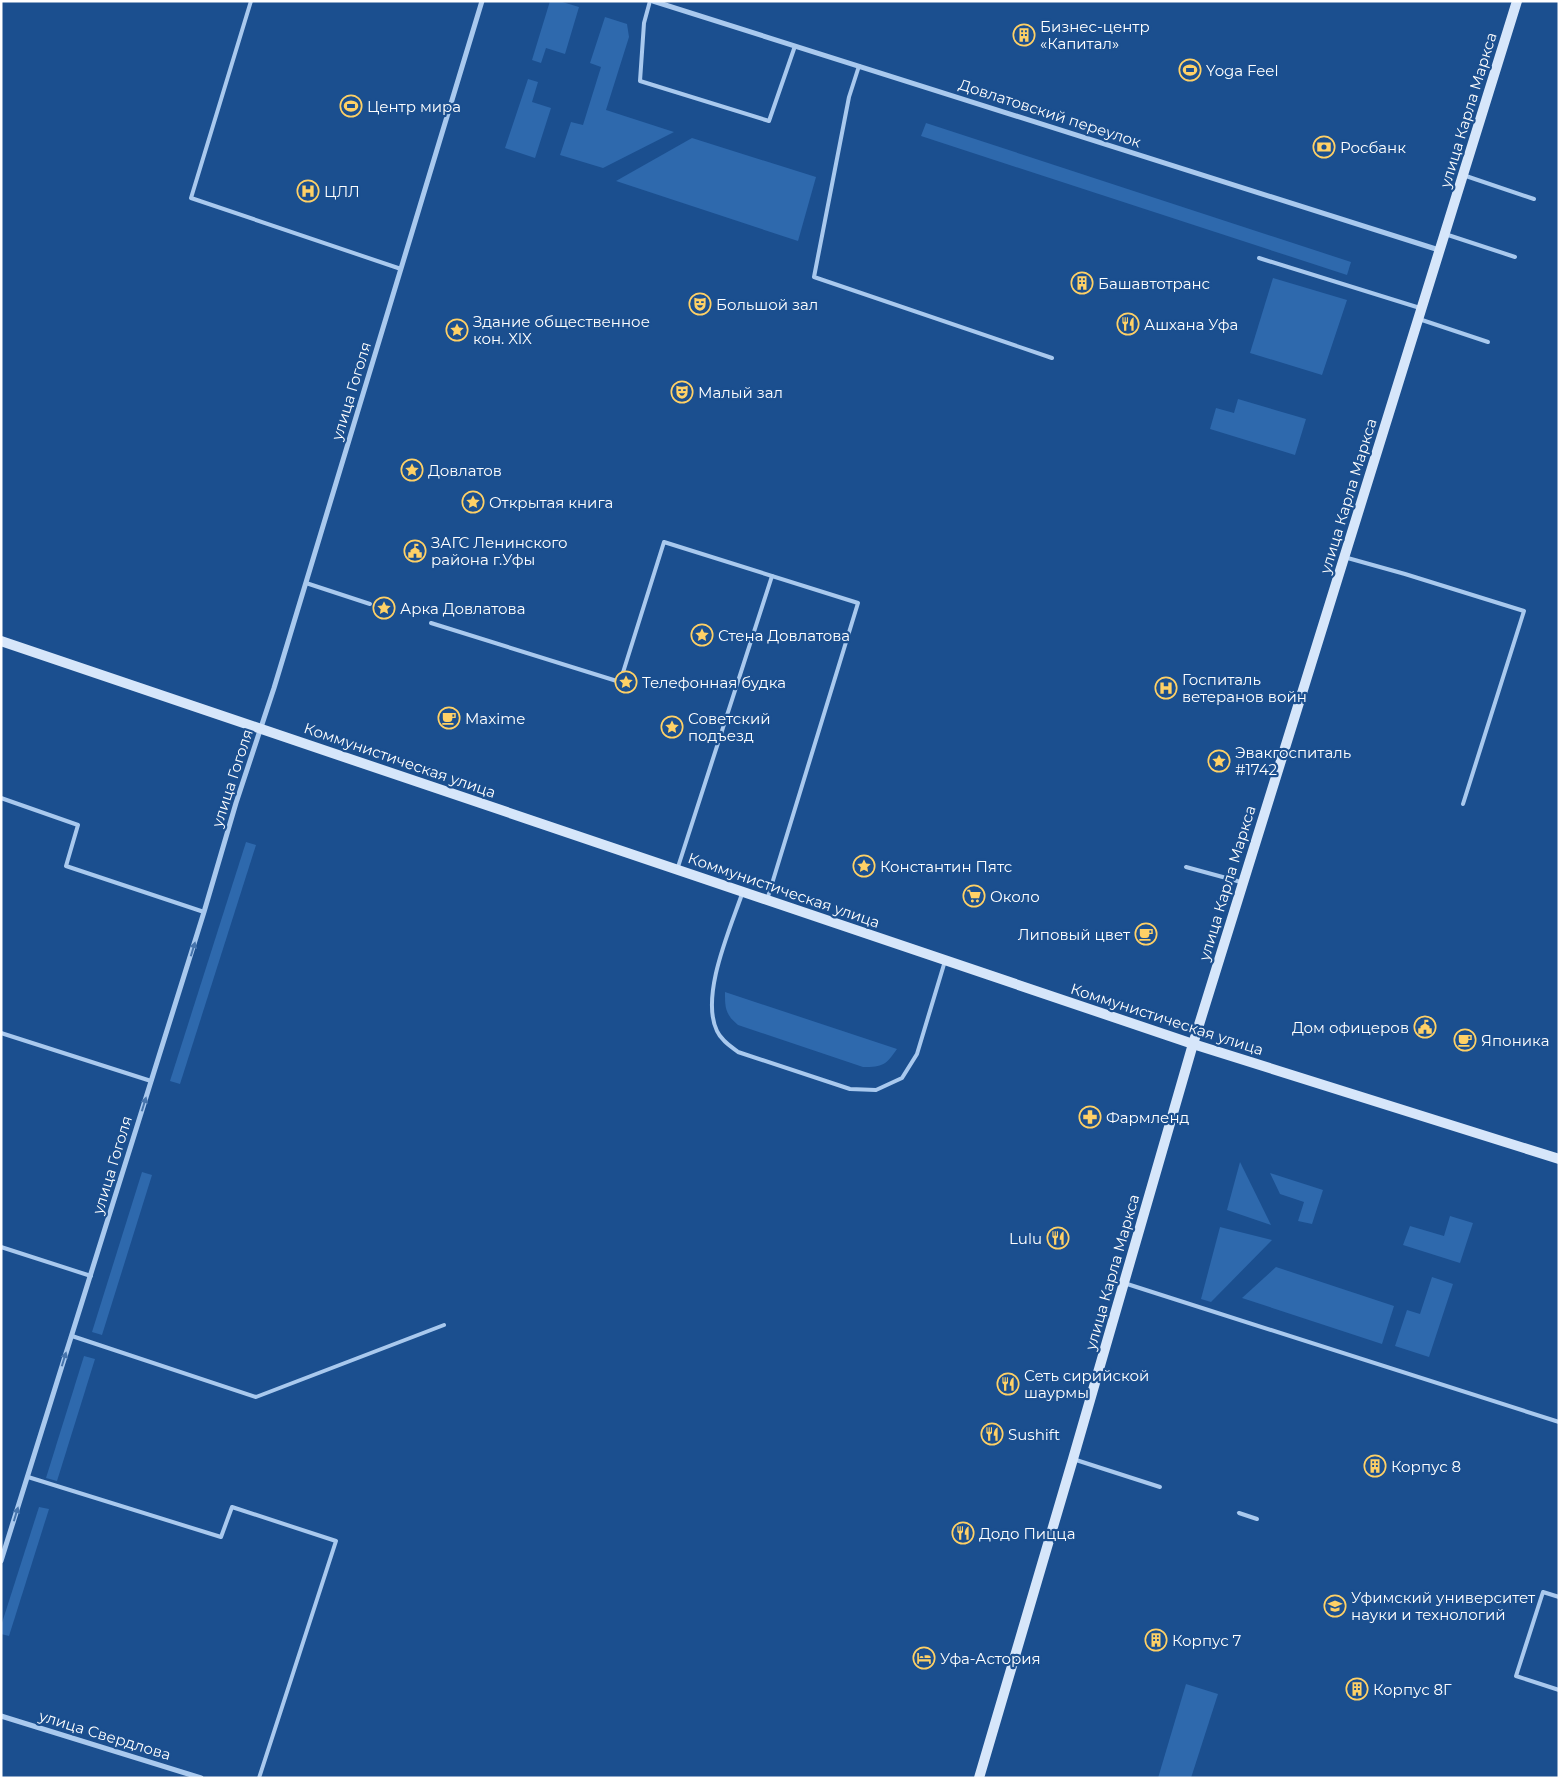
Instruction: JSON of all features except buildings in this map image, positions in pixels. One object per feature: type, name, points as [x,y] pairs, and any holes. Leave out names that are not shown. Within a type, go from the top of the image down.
[{"type":"main road","name":"улица Карла Маркса","points":[[979,1778],[1193,1044],[1517,1]]},
{"type":"main road","name":"Коммунистическая улица","points":[[1,641],[1193,1044],[1559,1159]]},
{"type":"street","name":"улица Гоголя","points":[[1,1561],[204,912],[236,803],[261,729],[482,1]]},
{"type":"street","name":"Довлатовский переулок","points":[[652,1],[1440,250]]},
{"type":"street","name":"улица Свердлова","points":[[1,1716],[201,1778]]},
{"type":"lane","points":[[251,1],[191,198],[401,269]]},
{"type":"lane","points":[[652,1],[644,23],[640,82],[769,121],[795,46]]},
{"type":"lane","points":[[859,66],[850,97],[814,277],[1052,358]]},
{"type":"lane","points":[[1463,175],[1534,199]]},
{"type":"lane","points":[[1445,234],[1515,257]]},
{"type":"lane","points":[[1259,258],[1422,308]]},
{"type":"lane","points":[[1418,319],[1488,342]]},
{"type":"lane","points":[[431,623],[620,682],[664,542],[858,603],[767,900]]},
{"type":"lane","points":[[1344,557],[1524,611],[1463,804]]},
{"type":"lane","points":[[678,870],[772,576]]},
{"type":"lane","points":[[306,583],[370,604]]},
{"type":"lane","points":[[1,798],[78,825],[66,866],[204,912]]},
{"type":"lane","points":[[1186,867],[1243,882]]},
{"type":"lane","points":[[743,892],[713,986],[712,1012],[717,1031],[726,1043],[738,1052],[850,1089],[876,1090],[902,1078],[917,1054],[946,960]]},
{"type":"lane","points":[[1,1033],[151,1081]]},
{"type":"lane","points":[[1,1248],[90,1276]]},
{"type":"lane","points":[[1124,1283],[1559,1422]]},
{"type":"lane","points":[[72,1336],[256,1397],[444,1326]]},
{"type":"lane","points":[[1073,1459],[1160,1487]]},
{"type":"lane","points":[[28,1477],[221,1537],[232,1507],[336,1541],[259,1778]]},
{"type":"lane","points":[[1239,1513],[1257,1519]]},
{"type":"lane","points":[[1559,1597],[1543,1592],[1516,1676],[1559,1690]]},
{"type":"shaded area","points":[[550,1],[559,1],[579,7],[565,54],[546,48],[541,63],[532,60]]},
{"type":"shaded area","points":[[605,17],[627,24],[629,37],[606,110],[674,132],[603,168],[560,155],[571,122],[583,125],[601,67],[590,63]]},
{"type":"shaded area","points":[[528,79],[538,82],[532,102],[551,108],[535,158],[505,148]]},
{"type":"shaded area","points":[[926,123],[1351,262],[1347,275],[921,136]]},
{"type":"shaded area","points":[[692,138],[816,177],[798,241],[616,181]]},
{"type":"shaded area","points":[[1273,278],[1347,300],[1322,375],[1250,353]]},
{"type":"shaded area","points":[[1238,399],[1306,419],[1295,455],[1210,429],[1216,408],[1234,413]]},
{"type":"shaded area","points":[[246,842],[256,845],[180,1084],[170,1081]]},
{"type":"shaded area","points":[[725,992],[897,1049],[887,1062],[880,1066],[863,1067],[738,1025],[730,1017],[727,1010]]},
{"type":"shaded area","points":[[1240,1162],[1271,1225],[1227,1210]]},
{"type":"shaded area","points":[[142,1172],[152,1175],[102,1335],[92,1332]]},
{"type":"shaded area","points":[[1270,1173],[1323,1190],[1312,1224],[1298,1221],[1304,1202],[1280,1194]]},
{"type":"shaded area","points":[[1450,1216],[1473,1223],[1460,1263],[1403,1245],[1410,1226],[1444,1236]]},
{"type":"shaded area","points":[[1220,1227],[1272,1240],[1211,1302],[1201,1299]]},
{"type":"shaded area","points":[[1276,1267],[1394,1306],[1382,1344],[1242,1298]]},
{"type":"shaded area","points":[[1432,1277],[1453,1284],[1429,1357],[1395,1346],[1407,1310],[1420,1314]]},
{"type":"shaded area","points":[[84,1356],[95,1359],[57,1481],[46,1478]]},
{"type":"shaded area","points":[[39,1507],[49,1509],[9,1636],[1,1634],[1,1626]]},
{"type":"shaded area","points":[[1186,1684],[1218,1694],[1191,1778],[1158,1778]]},
{"type":"place","name":"Бизнес-центр «Капитал»","points":[[1024,35]]},
{"type":"place","name":"Yoga Feel","points":[[1190,70]]},
{"type":"place","name":"Центр мира","points":[[351,106]]},
{"type":"place","name":"Росбанк","points":[[1324,147]]},
{"type":"place","name":"ЦЛЛ","points":[[308,191]]},
{"type":"place","name":"Башавтотранс","points":[[1082,283]]},
{"type":"place","name":"Большой зал","points":[[700,304]]},
{"type":"place","name":"Ашхана Уфа","points":[[1128,324]]},
{"type":"place","name":"Здание общественное кон. XIX","points":[[457,330]]},
{"type":"place","name":"Малый зал","points":[[682,392]]},
{"type":"place","name":"Довлатов","points":[[412,470]]},
{"type":"place","name":"Открытая книга","points":[[473,502]]},
{"type":"place","name":"ЗАГС Ленинского района г.Уфы","points":[[415,551]]},
{"type":"place","name":"Арка Довлатова","points":[[384,608]]},
{"type":"place","name":"Стена Довлатова","points":[[702,635]]},
{"type":"place","name":"Телефонная будка","points":[[626,682]]},
{"type":"place","name":"Госпиталь ветеранов войн","points":[[1166,688]]},
{"type":"place","name":"Maxime","points":[[449,718]]},
{"type":"place","name":"Советский подъезд","points":[[672,727]]},
{"type":"place","name":"Эвакгоспиталь #1742","points":[[1219,761]]},
{"type":"place","name":"Константин Пятс","points":[[864,866]]},
{"type":"place","name":"Около","points":[[974,896]]},
{"type":"place","name":"Липовый цвет","points":[[1146,934]]},
{"type":"place","name":"Дом офицеров","points":[[1425,1027]]},
{"type":"place","name":"Японика","points":[[1465,1040]]},
{"type":"place","name":"Фармленд","points":[[1090,1117]]},
{"type":"place","name":"Lulu","points":[[1058,1238]]},
{"type":"place","name":"Сеть сирийской шаурмы","points":[[1008,1384]]},
{"type":"place","name":"Sushift","points":[[992,1434]]},
{"type":"place","name":"Корпус 8","points":[[1375,1466]]},
{"type":"place","name":"Додо Пицца","points":[[963,1533]]},
{"type":"place","name":"Уфимский университет науки и технологий","points":[[1335,1606]]},
{"type":"place","name":"Корпус 7","points":[[1156,1640]]},
{"type":"place","name":"Уфа-Астория","points":[[924,1658]]},
{"type":"place","name":"Корпус 8Г","points":[[1357,1689]]}]
